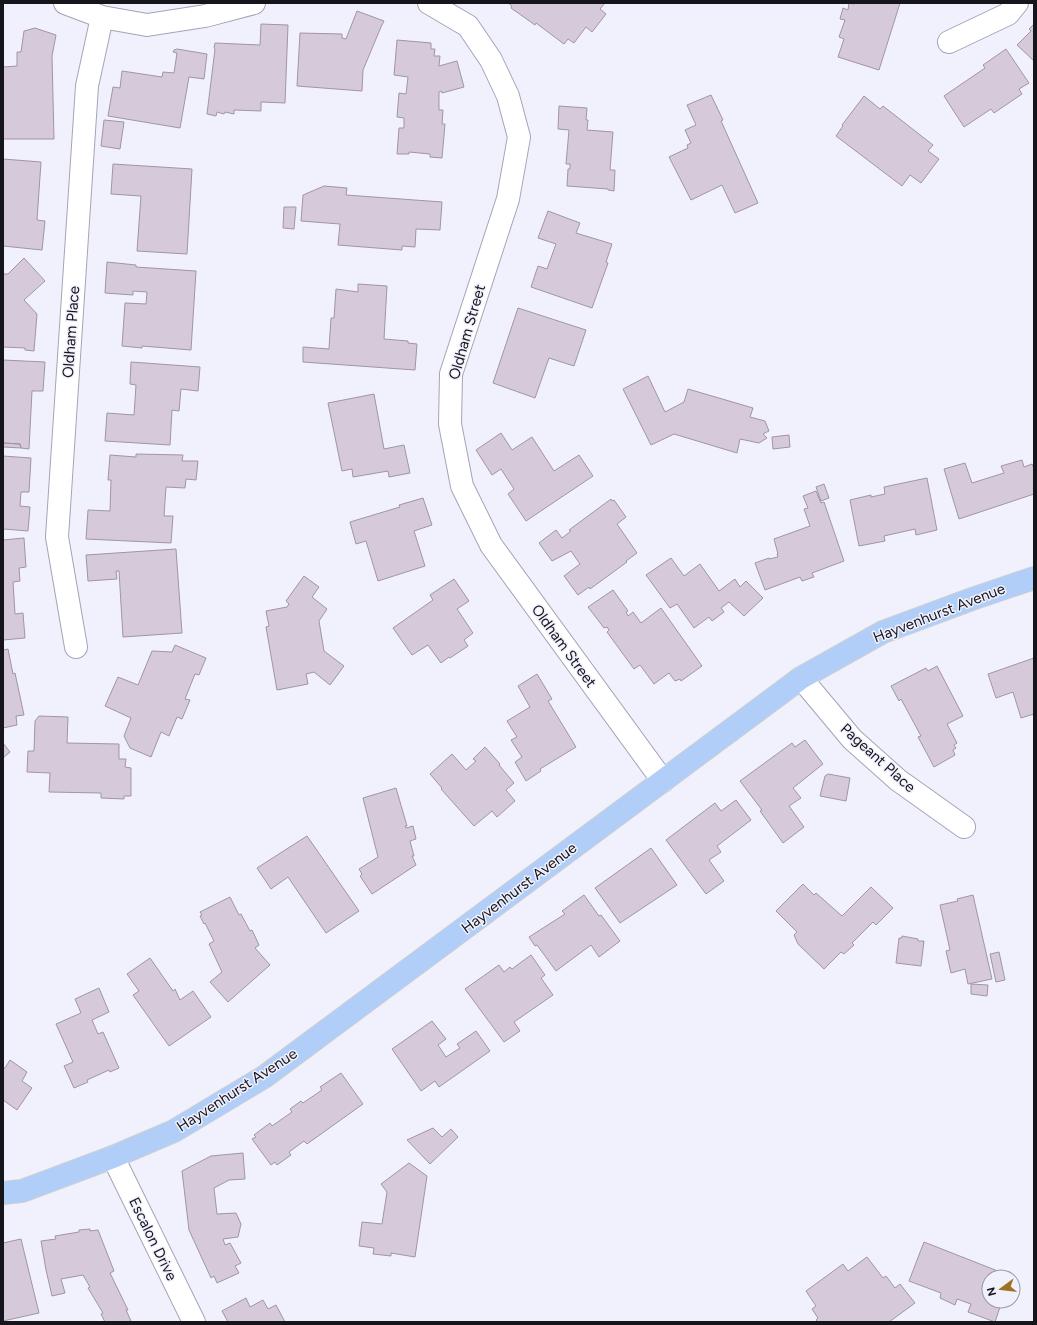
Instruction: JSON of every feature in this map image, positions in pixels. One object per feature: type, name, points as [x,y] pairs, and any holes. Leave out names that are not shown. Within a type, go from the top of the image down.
[{"type":"main road","name":"Hayvenhurst Avenue","points":[[3,1193],[22,1191],[113,1157],[174,1131],[264,1077],[801,678],[883,632],[1034,578]]},
{"type":"street","points":[[65,3],[102,17],[147,25],[205,16],[254,3]]},
{"type":"street","name":"Oldham Street","points":[[429,3],[468,26],[472,31],[491,60],[508,96],[519,137],[508,200],[451,374],[450,424],[462,486],[491,544],[663,781]]},
{"type":"street","points":[[949,42],[1008,14],[1017,3]]},
{"type":"street","name":"Oldham Place","points":[[76,647],[57,537],[87,86],[102,17]]},
{"type":"street","name":"Pageant Place","points":[[801,678],[852,739],[898,780],[964,826]]},
{"type":"street","name":"Escalon Drive","points":[[113,1157],[194,1322]]},
{"type":"building","points":[[508,3],[605,3],[600,9],[606,14],[592,32],[586,27],[574,43],[568,39],[564,44],[536,23],[535,25],[511,8],[512,6]]},
{"type":"building","points":[[849,3],[900,3],[879,70],[838,57],[844,39],[839,37],[845,20],[840,19],[843,8],[848,10]]},
{"type":"building","points":[[357,11],[384,21],[363,70],[362,91],[297,86],[300,33],[342,34],[342,38],[346,39]]},
{"type":"building","points":[[261,24],[288,25],[285,103],[261,102],[261,111],[234,110],[234,114],[217,112],[216,116],[207,114],[215,43],[260,45]]},
{"type":"building","points":[[1034,24],[1034,61],[1017,45],[1031,31],[1029,29]]},
{"type":"building","points":[[35,28],[56,35],[52,56],[54,139],[3,139],[3,67],[17,66],[17,52],[21,52],[24,31]]},
{"type":"building","points":[[397,40],[431,43],[431,49],[435,49],[434,56],[440,56],[439,66],[457,61],[464,87],[442,93],[441,91],[439,92],[439,110],[443,110],[442,124],[445,124],[442,158],[430,157],[430,154],[409,152],[409,154],[397,154],[399,128],[404,128],[404,118],[397,117],[399,93],[406,94],[408,77],[394,75]]},
{"type":"building","points":[[177,49],[207,54],[204,79],[189,77],[180,128],[108,116],[113,87],[120,88],[122,71],[162,77],[163,72],[174,73],[177,53],[173,52]]},
{"type":"building","points":[[1006,49],[1029,83],[1019,89],[1022,94],[994,113],[991,109],[964,127],[944,96],[985,68],[983,65]]},
{"type":"building","points":[[711,95],[723,120],[721,121],[758,203],[735,213],[722,185],[691,200],[669,157],[688,148],[687,145],[691,143],[685,130],[696,125],[687,105]]},
{"type":"building","points":[[864,96],[880,109],[883,106],[933,145],[928,151],[939,159],[921,183],[910,175],[902,186],[836,136],[843,126],[842,125]]},
{"type":"building","points":[[559,106],[587,108],[587,130],[613,132],[610,170],[615,170],[614,191],[608,189],[567,186],[568,169],[570,169],[570,164],[566,164],[569,130],[558,129]]},
{"type":"building","points":[[104,120],[124,122],[120,149],[101,146]]},
{"type":"building","points":[[3,159],[41,162],[37,220],[45,221],[42,250],[3,246]]},
{"type":"building","points":[[113,164],[192,169],[187,254],[137,251],[141,196],[111,194]]},
{"type":"building","points":[[324,186],[347,188],[346,195],[442,202],[440,230],[416,229],[415,247],[402,246],[402,250],[338,245],[340,224],[301,221],[303,195]]},
{"type":"building","points":[[284,207],[296,207],[294,229],[283,228]]},
{"type":"building","points":[[548,211],[580,223],[576,233],[612,244],[606,262],[608,263],[592,308],[531,287],[538,266],[547,269],[556,244],[538,238]]},
{"type":"building","points":[[24,258],[45,281],[24,300],[37,314],[34,351],[25,350],[25,348],[3,347],[3,274],[8,274]]},
{"type":"building","points":[[107,262],[136,265],[136,267],[196,271],[191,350],[122,346],[125,303],[146,304],[147,292],[133,291],[133,295],[105,293]]},
{"type":"building","points":[[358,284],[387,286],[384,339],[408,341],[408,343],[417,344],[415,370],[303,362],[303,347],[329,349],[331,318],[334,318],[336,289],[358,292]]},
{"type":"building","points":[[518,308],[586,330],[574,366],[549,358],[535,398],[493,383]]},
{"type":"building","points":[[3,360],[45,362],[43,391],[32,391],[29,449],[21,448],[20,444],[3,443]]},
{"type":"building","points":[[131,362],[200,367],[198,391],[181,389],[179,411],[172,410],[170,445],[105,441],[107,413],[134,415],[136,385],[130,384]]},
{"type":"building","points":[[648,376],[665,412],[684,402],[688,389],[753,408],[750,417],[765,421],[769,431],[763,434],[767,438],[759,443],[740,439],[737,453],[674,434],[651,445],[623,389]]},
{"type":"building","points":[[374,394],[384,449],[404,445],[410,473],[389,477],[388,471],[353,477],[352,469],[342,471],[328,403]]},
{"type":"building","points":[[501,433],[512,450],[532,437],[554,471],[579,455],[593,476],[526,521],[508,494],[514,489],[501,469],[492,475],[476,450]]},
{"type":"building","points":[[789,435],[790,447],[773,449],[772,437]]},
{"type":"building","points":[[3,443],[20,444],[21,448],[3,447]]},
{"type":"building","points":[[136,454],[183,455],[182,461],[198,461],[196,480],[186,479],[185,488],[166,487],[164,516],[173,516],[171,543],[86,539],[88,510],[110,511],[111,480],[108,480],[110,455],[136,457]]},
{"type":"building","points":[[3,456],[31,458],[29,492],[21,492],[20,506],[30,507],[28,531],[4,529],[3,532]]},
{"type":"building","points":[[1022,460],[1024,467],[1032,464],[1034,469],[1034,494],[959,519],[944,469],[965,463],[972,483],[1004,473],[1001,466]]},
{"type":"building","points":[[927,478],[937,530],[916,535],[915,529],[884,536],[885,541],[859,546],[850,500],[871,495],[871,497],[885,494],[884,487]]},
{"type":"building","points":[[824,484],[829,498],[821,501],[816,487]]},
{"type":"building","points":[[816,491],[821,503],[824,502],[844,561],[812,573],[814,577],[802,581],[800,577],[765,590],[755,563],[769,558],[778,557],[774,539],[810,526],[804,509],[808,508],[803,496]]},
{"type":"building","points":[[423,498],[432,525],[414,531],[425,566],[378,581],[366,541],[356,544],[350,522],[400,507],[399,505]]},
{"type":"building","points":[[611,499],[612,501],[614,500],[626,517],[617,524],[637,553],[590,589],[589,587],[578,595],[564,576],[580,564],[571,551],[552,561],[539,543],[556,530],[562,538],[571,531],[569,530]]},
{"type":"building","points":[[24,538],[26,567],[19,568],[20,581],[13,582],[15,614],[23,613],[25,638],[3,640],[3,540]]},
{"type":"building","points":[[176,549],[182,633],[123,637],[119,571],[116,571],[117,579],[88,581],[86,555]]},
{"type":"building","points":[[671,558],[684,576],[700,564],[719,591],[735,579],[740,587],[746,581],[763,598],[744,616],[729,602],[721,608],[724,612],[712,621],[709,617],[694,628],[677,604],[670,608],[646,575]]},
{"type":"building","points":[[304,576],[319,587],[312,597],[327,609],[319,621],[324,651],[344,666],[330,685],[314,672],[306,674],[308,684],[277,690],[266,627],[269,626],[266,611],[287,607],[289,604],[286,601]]},
{"type":"building","points":[[454,579],[469,601],[457,609],[473,633],[464,640],[468,646],[441,663],[428,645],[412,655],[393,628],[433,600],[430,595]]},
{"type":"building","points":[[613,590],[628,611],[626,612],[628,616],[633,612],[641,623],[661,608],[702,666],[681,681],[680,679],[675,681],[669,673],[654,684],[640,665],[634,669],[607,632],[609,630],[607,627],[604,628],[588,607]]},
{"type":"building","points":[[175,645],[206,658],[199,675],[195,674],[185,699],[190,700],[182,719],[177,717],[169,736],[161,732],[151,757],[130,748],[124,736],[131,718],[105,706],[118,677],[138,685],[152,651],[172,652]]},
{"type":"building","points":[[8,649],[24,715],[16,716],[17,725],[3,728],[3,650]]},
{"type":"building","points":[[1034,658],[1034,714],[1021,718],[1013,692],[996,698],[988,674]]},
{"type":"building","points":[[937,666],[963,716],[947,724],[957,743],[954,745],[956,748],[953,750],[955,755],[934,767],[918,737],[921,736],[901,699],[899,701],[891,686],[926,668],[928,671]]},
{"type":"building","points":[[537,674],[552,699],[548,701],[576,747],[540,769],[541,771],[526,781],[515,762],[522,757],[511,740],[517,737],[507,721],[530,707],[518,686]]},
{"type":"building","points":[[39,716],[68,717],[67,743],[119,744],[119,759],[126,759],[125,767],[131,768],[131,796],[124,796],[124,799],[101,798],[101,793],[49,792],[50,773],[27,772],[28,751],[34,751],[35,721]]},
{"type":"building","points":[[805,740],[823,764],[793,788],[801,798],[789,806],[804,827],[783,843],[760,811],[762,810],[740,781],[792,743],[795,747]]},
{"type":"building","points":[[3,743],[10,752],[3,758]]},
{"type":"building","points":[[485,747],[514,783],[506,790],[515,801],[497,817],[492,811],[474,826],[441,789],[442,788],[430,774],[452,754],[466,770],[476,761],[473,759]]},
{"type":"building","points":[[828,774],[850,778],[846,801],[820,796],[825,776]]},
{"type":"building","points":[[396,788],[407,826],[405,826],[406,828],[413,826],[416,839],[410,841],[414,856],[412,856],[416,865],[372,894],[360,876],[362,874],[359,869],[378,857],[363,798]]},
{"type":"building","points":[[736,800],[751,820],[717,846],[721,852],[709,860],[724,881],[706,894],[666,840],[715,803],[721,811]]},
{"type":"building","points":[[307,836],[359,911],[326,933],[288,877],[271,889],[257,868]]},
{"type":"building","points":[[651,848],[677,885],[620,923],[595,888]]},
{"type":"building","points":[[803,884],[814,895],[816,893],[842,916],[871,887],[893,908],[876,925],[873,922],[852,943],[854,945],[844,954],[841,952],[824,969],[798,944],[794,935],[797,932],[776,911]]},
{"type":"building","points":[[584,895],[620,941],[599,957],[591,945],[556,971],[537,945],[535,946],[529,937],[565,914],[562,911]]},
{"type":"building","points":[[973,895],[992,979],[968,984],[965,969],[951,973],[946,951],[950,950],[940,905],[958,901],[957,899]]},
{"type":"building","points":[[230,897],[239,915],[241,914],[250,931],[252,930],[259,945],[255,948],[270,965],[228,1002],[210,982],[222,972],[209,944],[214,941],[200,916],[202,915],[200,912]]},
{"type":"building","points":[[902,936],[918,939],[918,941],[924,941],[921,966],[896,963],[899,938],[902,938]]},
{"type":"building","points":[[999,952],[1005,980],[996,982],[990,954]]},
{"type":"building","points":[[531,955],[545,975],[541,978],[553,995],[514,1022],[520,1031],[504,1042],[465,989],[499,965],[504,972],[510,967],[512,969]]},
{"type":"building","points":[[150,958],[173,991],[175,989],[180,1000],[193,991],[211,1017],[169,1046],[133,995],[139,991],[127,974]]},
{"type":"building","points":[[971,984],[988,985],[987,996],[971,994]]},
{"type":"building","points":[[99,988],[109,1012],[92,1020],[98,1034],[103,1032],[119,1068],[110,1072],[109,1070],[74,1088],[64,1066],[73,1062],[56,1024],[81,1013],[75,999]]},
{"type":"building","points":[[432,1021],[446,1039],[438,1045],[446,1057],[460,1048],[457,1044],[476,1031],[490,1051],[439,1087],[435,1081],[421,1091],[392,1049]]},
{"type":"building","points":[[10,1060],[27,1072],[22,1081],[32,1088],[17,1110],[3,1100],[3,1068],[5,1068]]},
{"type":"building","points":[[341,1073],[363,1104],[307,1144],[304,1141],[289,1152],[291,1155],[277,1165],[275,1162],[271,1165],[252,1139],[256,1137],[254,1135],[270,1123],[272,1126],[292,1112],[290,1109],[301,1101],[303,1103],[322,1090],[320,1087]]},
{"type":"building","points":[[433,1128],[442,1137],[451,1129],[458,1137],[430,1164],[407,1140]]},
{"type":"building","points":[[243,1153],[245,1179],[229,1180],[214,1188],[217,1214],[236,1213],[241,1224],[238,1237],[223,1239],[225,1245],[230,1243],[241,1263],[235,1266],[239,1273],[217,1283],[214,1276],[211,1278],[189,1230],[182,1171],[211,1156]]},
{"type":"building","points":[[409,1163],[427,1176],[415,1257],[391,1253],[391,1256],[373,1254],[374,1248],[359,1246],[362,1222],[382,1224],[387,1192],[381,1184]]},
{"type":"building","points":[[90,1229],[90,1231],[98,1230],[114,1271],[110,1273],[128,1310],[126,1310],[131,1321],[129,1322],[105,1322],[101,1314],[103,1313],[88,1288],[90,1287],[83,1275],[61,1279],[65,1293],[52,1296],[41,1241],[56,1239],[55,1236],[79,1232],[79,1230]]},
{"type":"building","points":[[21,1239],[39,1313],[3,1321],[3,1243]]},
{"type":"building","points":[[924,1242],[993,1269],[981,1269],[981,1309],[999,1309],[995,1322],[968,1312],[971,1304],[957,1299],[955,1305],[940,1298],[941,1293],[909,1281]]},
{"type":"building","points":[[867,1257],[883,1278],[886,1276],[895,1288],[900,1284],[915,1303],[889,1322],[818,1322],[816,1320],[818,1318],[812,1309],[816,1306],[806,1291],[843,1264],[848,1271]]},
{"type":"building","points":[[246,1298],[250,1307],[263,1300],[268,1309],[276,1305],[285,1322],[228,1322],[222,1311]]}]
